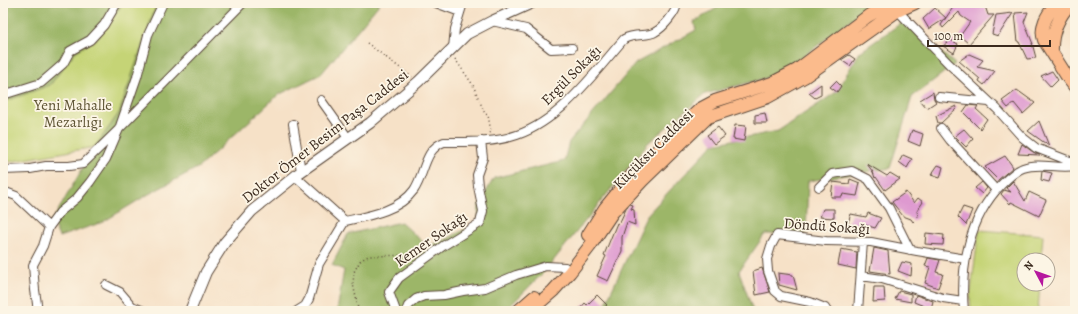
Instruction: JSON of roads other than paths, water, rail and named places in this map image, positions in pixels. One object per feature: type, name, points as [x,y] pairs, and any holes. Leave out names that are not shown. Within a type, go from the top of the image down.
[{"type":"main road","name":"Küçüksu Caddesi","points":[[518,311],[568,269],[590,246],[612,213],[643,180],[708,117],[768,97],[804,77],[892,6],[915,3]]},
{"type":"main road","points":[[1056,3],[1044,23],[1041,32],[1044,40],[1075,87]]},
{"type":"main road","points":[[1052,52],[1052,40],[1061,14],[1071,3]]},
{"type":"main road","name":"Küçüksu Caddesi","points":[[530,311],[553,291],[568,269]]},
{"type":"street","points":[[3,95],[41,83],[62,64],[70,51],[90,40],[104,25],[117,3]]},
{"type":"street","points":[[38,311],[33,265],[43,246],[49,227],[60,212],[77,198],[106,159],[119,129],[137,77],[148,35],[163,3]]},
{"type":"street","points":[[3,170],[83,164],[243,3]]},
{"type":"street","points":[[436,3],[460,12]]},
{"type":"street","points":[[451,50],[455,28],[463,3]]},
{"type":"street","name":"Doktor Ömer Besim Paşa Caddesi","points":[[190,311],[206,272],[225,242],[252,211],[298,174],[370,123],[418,82],[467,34],[532,3]]},
{"type":"street","name":"Ergül Sokağı","points":[[345,221],[374,215],[400,203],[414,191],[420,180],[430,153],[437,145],[444,142],[503,139],[518,135],[542,122],[565,104],[588,82],[624,39],[631,35],[654,33],[669,20],[677,7],[677,3]]},
{"type":"street","points":[[892,6],[1008,121],[1022,137],[1036,148],[1075,165]]},
{"type":"street","points":[[492,21],[526,30],[550,49],[572,48]]},
{"type":"street","points":[[939,97],[989,102]]},
{"type":"street","points":[[321,100],[348,138]]},
{"type":"street","points":[[293,124],[298,174],[345,221],[320,264],[309,299],[305,306],[297,311]]},
{"type":"street","points":[[941,128],[950,140],[996,190]]},
{"type":"street","name":"Kemer Sokağı","points":[[396,311],[390,292],[399,278],[443,246],[480,223],[483,211],[477,175],[483,158],[481,140]]},
{"type":"street","points":[[964,311],[962,294],[967,250],[978,218],[996,190],[1009,177],[1023,168],[1075,165]]},
{"type":"street","points":[[819,187],[832,174],[852,171],[868,179],[889,208],[910,250]]},
{"type":"street","points":[[3,191],[16,196],[49,227]]},
{"type":"street","name":"Döndü Sokağı","points":[[827,311],[825,308],[810,302],[781,296],[775,291],[768,271],[768,259],[771,246],[777,236],[871,242],[910,250],[966,258]]},
{"type":"street","points":[[858,311],[863,242]]},
{"type":"street","points":[[406,311],[408,306],[416,299],[424,296],[444,295],[485,288],[546,266],[568,269]]},
{"type":"street","points":[[861,276],[882,279],[943,298],[963,301]]},
{"type":"street","points":[[106,285],[120,292],[132,306],[144,311]]},
{"type":"park label","name":"Yeni Mahalle Mezarlıḡı","points":[[73,114]]}]
